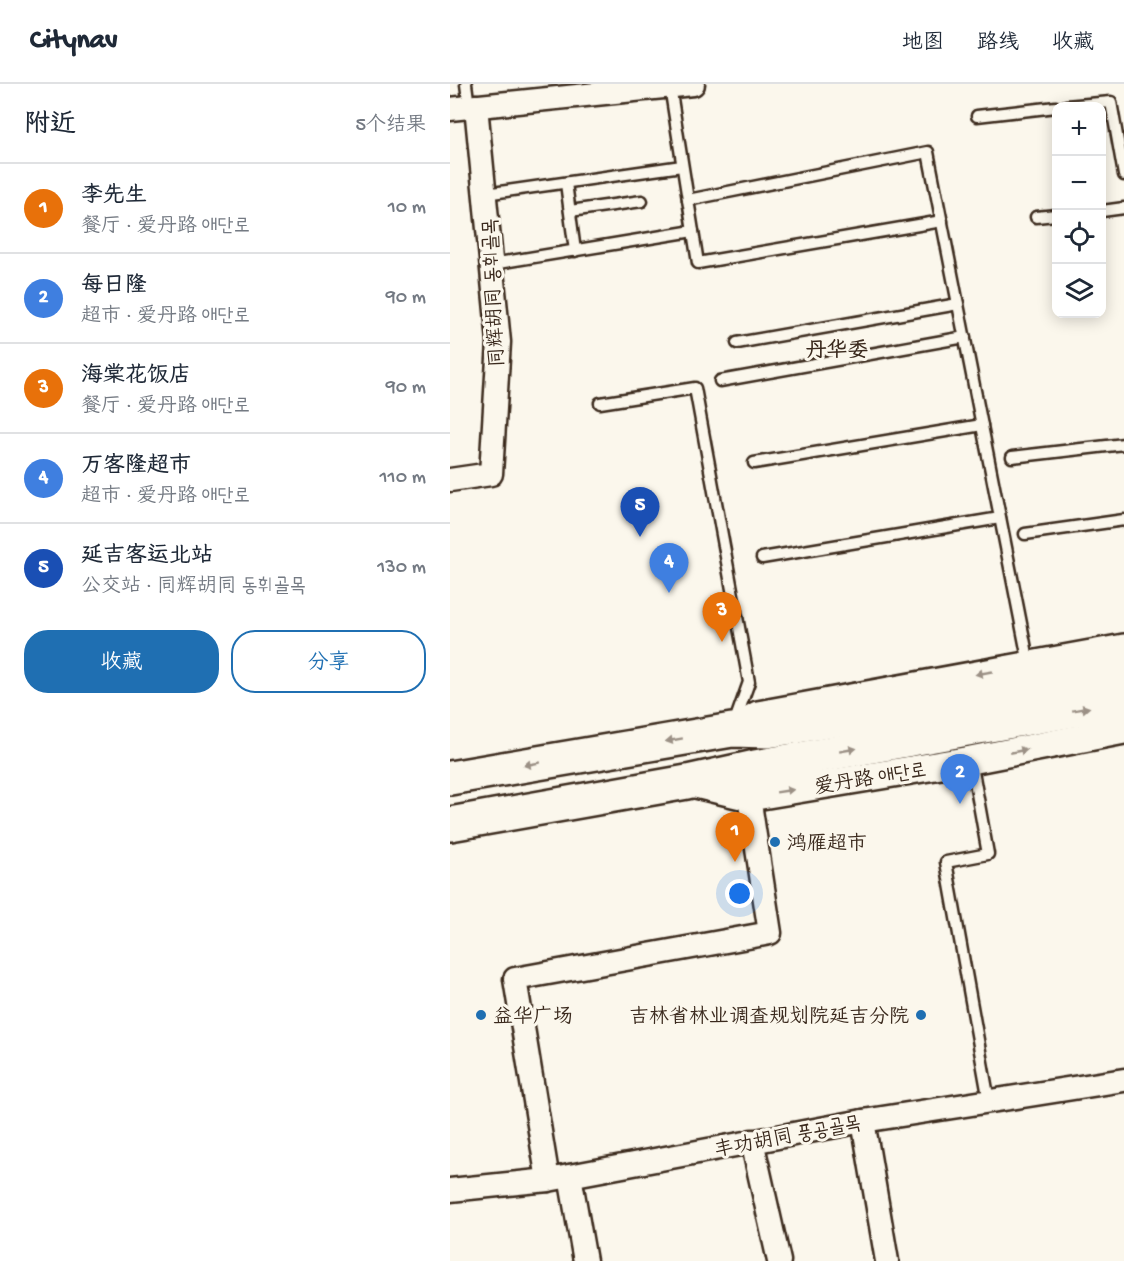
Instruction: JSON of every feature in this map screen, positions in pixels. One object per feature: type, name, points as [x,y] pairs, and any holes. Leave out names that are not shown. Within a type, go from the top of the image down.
[{"type":"main road","points":[[450,778],[732,730],[767,730],[1124,673]]},
{"type":"main road","name":"爱丹路 애단로","points":[[450,824],[1124,701]]},
{"type":"main road","points":[[579,756],[585,800]]},
{"type":"main road","points":[[450,766],[486,772]]},
{"type":"main road","points":[[450,836],[550,805]]},
{"type":"street","points":[[465,107],[693,84]]},
{"type":"street","name":"同辉胡同 동휘골목","points":[[450,480],[491,474],[499,342],[485,194],[465,107]]},
{"type":"street","points":[[732,730],[758,715],[1124,648]]},
{"type":"street","name":"爱丹路 애단로","points":[[687,782],[749,797],[971,760],[1124,730]]},
{"type":"street","points":[[585,1261],[559,1178],[515,979],[770,933],[749,797]]},
{"type":"street","name":"丰功胡同 풍공골목","points":[[450,1190],[559,1178],[863,1121],[1124,1080]]},
{"type":"street","points":[[863,1121],[887,1261]]},
{"type":"street","points":[[752,1141],[779,1261]]},
{"type":"lane","points":[[465,107],[466,84]]},
{"type":"lane","points":[[670,86],[698,263],[942,221]]},
{"type":"lane","points":[[1106,102],[1111,102],[1124,175]]},
{"type":"lane","points":[[977,116],[1052,108]]},
{"type":"lane","points":[[688,200],[928,152],[1029,665]]},
{"type":"lane","points":[[485,194],[682,166]]},
{"type":"lane","points":[[566,183],[575,251]]},
{"type":"lane","points":[[570,211],[642,201]]},
{"type":"lane","points":[[1106,210],[1124,208]]},
{"type":"lane","points":[[1036,217],[1052,215]]},
{"type":"lane","points":[[492,264],[693,231]]},
{"type":"lane","points":[[736,343],[958,304]]},
{"type":"lane","points":[[720,381],[965,337]]},
{"type":"lane","points":[[600,403],[694,388],[749,682],[732,730]]},
{"type":"lane","points":[[754,463],[982,425]]},
{"type":"lane","points":[[1012,457],[1124,444]]},
{"type":"lane","points":[[762,558],[1000,518]]},
{"type":"lane","points":[[1025,534],[1124,520]]},
{"type":"lane","points":[[971,760],[988,854],[946,861],[988,1101]]},
{"type":"place","name":"延吉客运北站","points":[[640,537]]},
{"type":"place","name":"万客隆超市","points":[[669,593]]},
{"type":"place","name":"海棠花饭店","points":[[722,642]]},
{"type":"place","name":"每日隆","points":[[960,804]]},
{"type":"place","name":"鸿雁超市","points":[[775,842]]},
{"type":"place","name":"李先生","points":[[735,862]]},
{"type":"place","name":"益华广场","points":[[481,1015]]},
{"type":"place","name":"吉林省林业调查规划院延吉分院","points":[[921,1015]]},
{"type":"district","name":"丹华委","points":[[837,349]]}]
